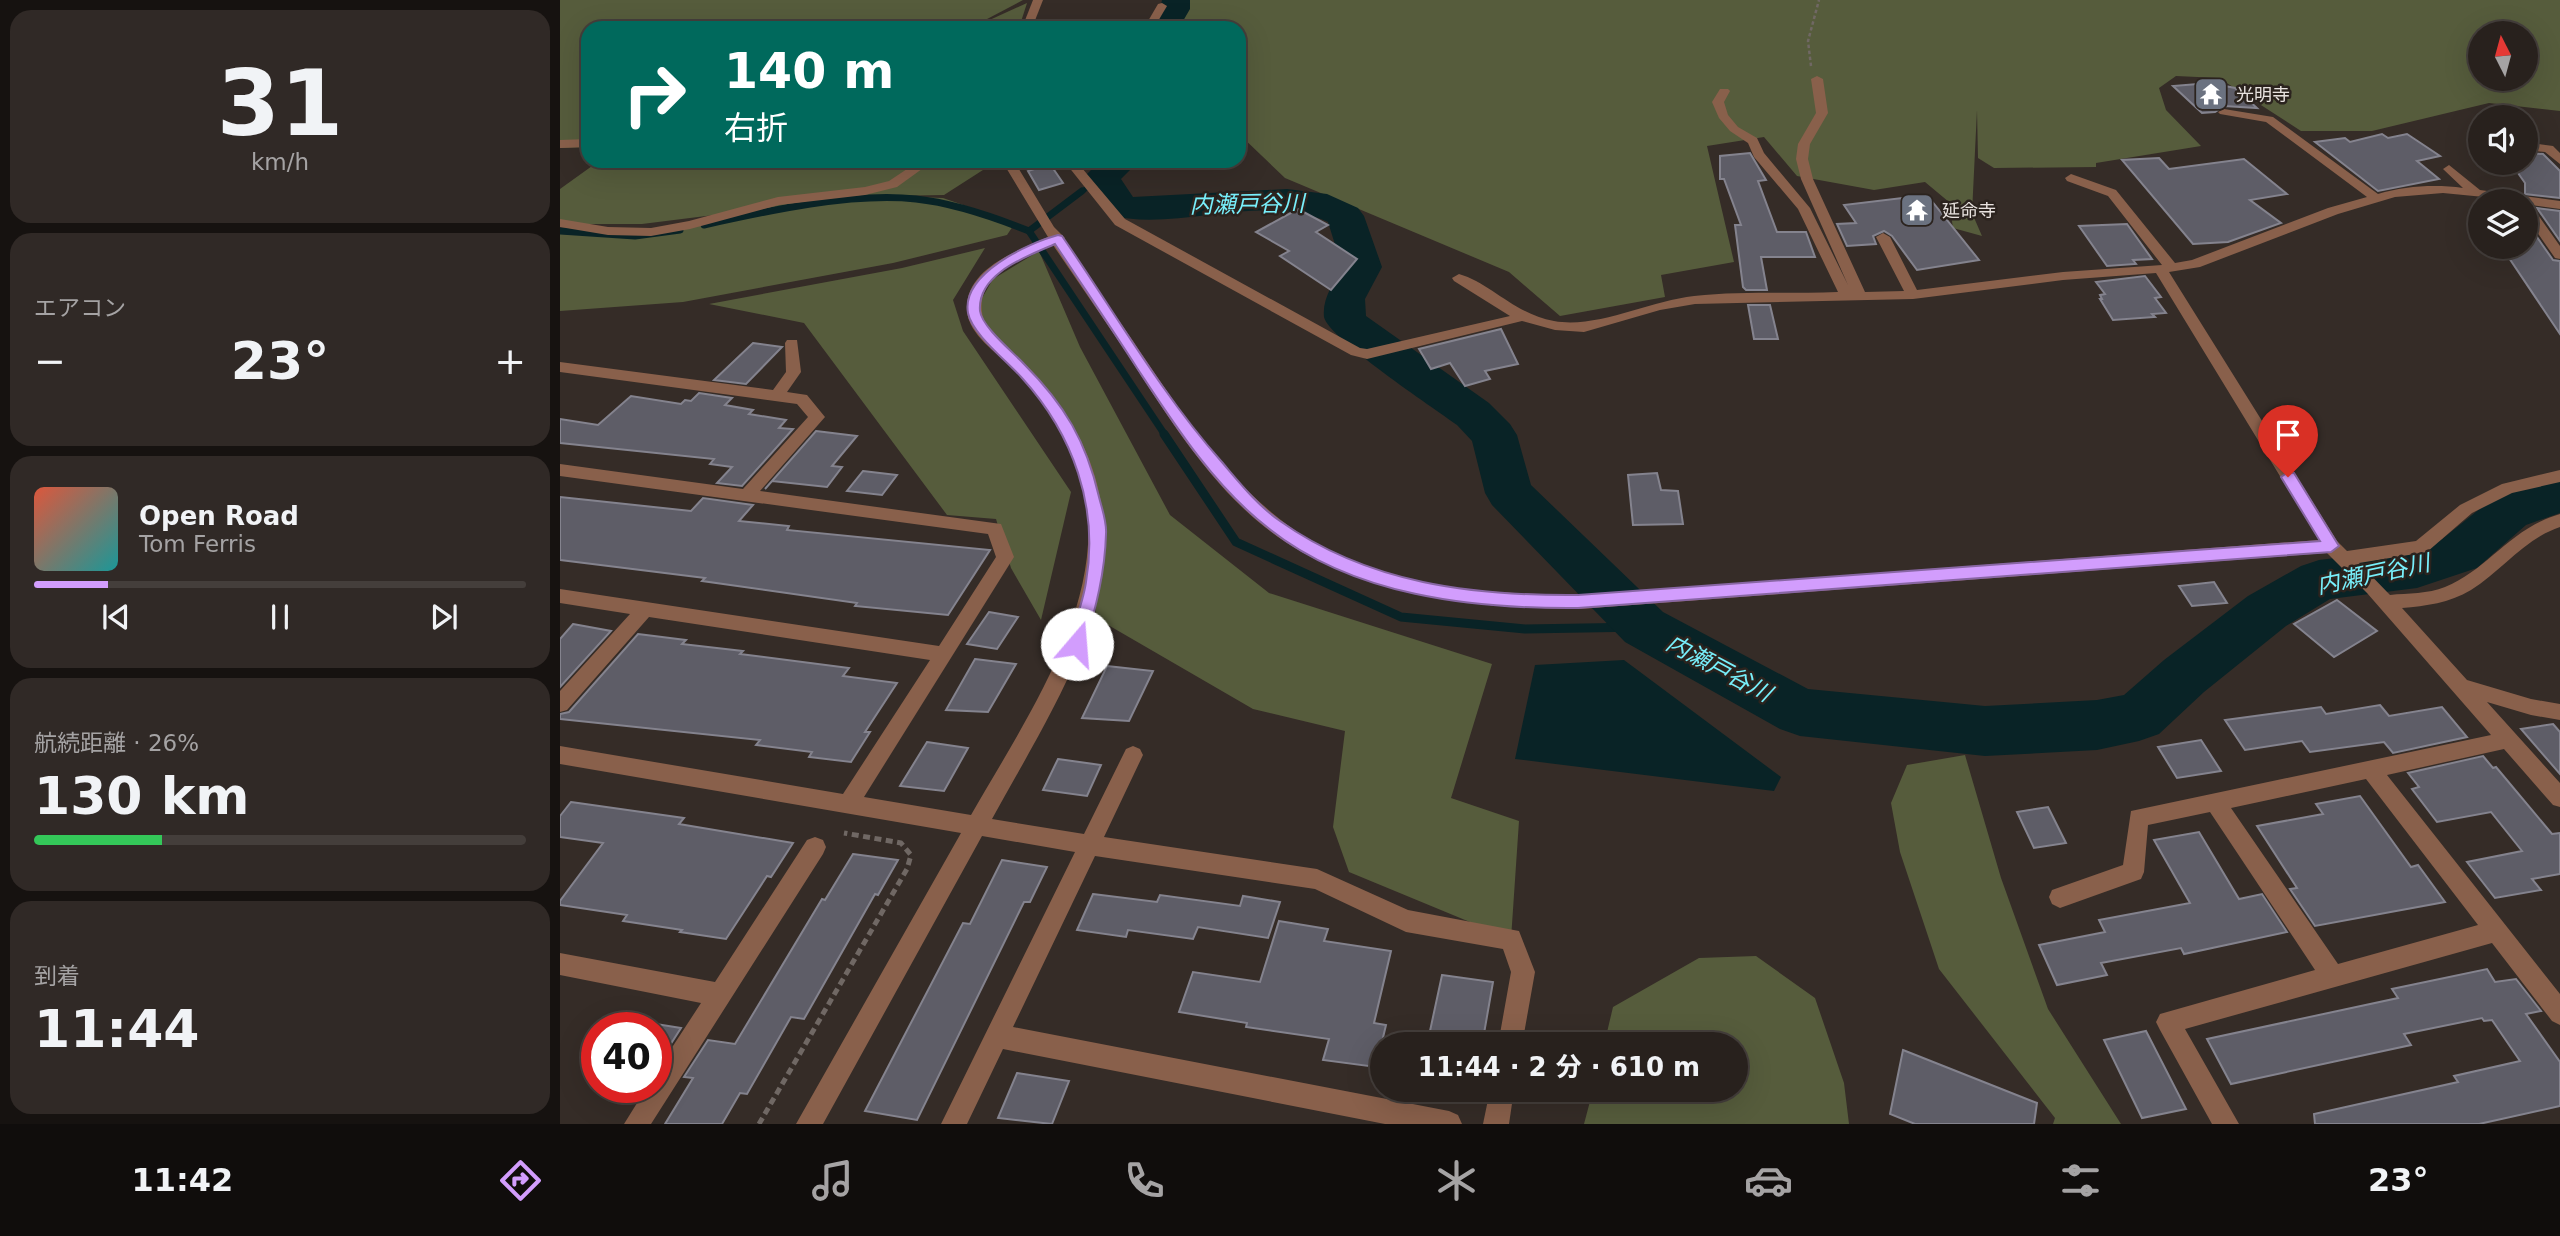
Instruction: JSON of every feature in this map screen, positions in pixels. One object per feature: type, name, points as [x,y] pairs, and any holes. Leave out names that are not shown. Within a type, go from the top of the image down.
[{"type":"street","points":[[1030,21],[1038,0]]},
{"type":"street","points":[[1153,21],[1162,6]]},
{"type":"street","points":[[1817,79],[1822,113],[1804,144],[1802,159],[1807,179],[1852,294]]},
{"type":"street","points":[[1724,91],[1718,102],[1723,116],[1734,129],[1752,141],[1758,155],[1804,208],[1852,294]]},
{"type":"street","points":[[2224,112],[2269,119],[2376,198]]},
{"type":"street","points":[[560,144],[581,143]]},
{"type":"street","points":[[2538,148],[2549,149],[2560,160]]},
{"type":"street","points":[[560,223],[608,231],[651,232],[690,225],[778,201],[865,191],[893,184],[917,168]]},
{"type":"street","points":[[1012,168],[1053,236],[1184,428],[1243,497],[1273,524],[1339,562],[1409,586],[1462,597],[1511,602],[1578,602],[2421,547],[2466,509],[2508,488],[2560,476]]},
{"type":"street","points":[[1076,168],[1120,222],[1356,352],[1374,353],[1522,317]]},
{"type":"street","points":[[2449,169],[2472,189]]},
{"type":"street","points":[[2071,178],[2112,192],[2166,269],[2337,552],[2374,588],[2560,798]]},
{"type":"street","points":[[1459,278],[1522,317],[1555,326],[1584,327],[1659,306],[1695,300],[1852,294],[1913,295],[2063,276],[2166,269],[2195,264],[2333,211],[2393,193],[2443,189],[2468,191]]},
{"type":"street","points":[[2538,203],[2560,205]]},
{"type":"street","points":[[2538,223],[2560,255]]},
{"type":"street","points":[[809,1124],[1077,644],[1094,584],[1099,530],[1083,459],[1060,416],[1029,377],[980,326],[974,312],[976,297],[988,276],[1053,236]]},
{"type":"street","points":[[1883,237],[1913,295]]},
{"type":"street","points":[[776,395],[794,372],[792,343]]},
{"type":"street","points":[[560,367],[802,399],[817,417],[747,495]]},
{"type":"street","points":[[560,470],[995,529],[1005,557],[849,803]]},
{"type":"street","points":[[2387,603],[2451,592],[2493,565],[2521,537],[2560,520]]},
{"type":"street","points":[[560,596],[943,654]]},
{"type":"street","points":[[560,704],[645,609]]},
{"type":"street","points":[[2460,686],[2531,707],[2560,712]]},
{"type":"street","points":[[2060,897],[2133,872],[2138,818],[2508,740]]},
{"type":"street","points":[[560,755],[1090,845],[1317,879],[1406,921],[1511,939],[1523,972],[1512,1032]]},
{"type":"street","points":[[954,1124],[1133,755]]},
{"type":"street","points":[[2370,769],[2560,1013]]},
{"type":"street","points":[[2215,802],[2333,977]]},
{"type":"street","points":[[637,1124],[816,847]]},
{"type":"street","points":[[2226,1124],[2168,1022],[2497,932]]},
{"type":"street","points":[[560,964],[722,995]]},
{"type":"street","points":[[996,1036],[1449,1124]]},
{"type":"street","points":[[1496,1124],[1500,1102]]},
{"type":"path","points":[[1817,79],[1807,53],[1819,0]]},
{"type":"path","points":[[759,1124],[908,869],[911,855],[901,843],[844,834]]},
{"type":"green space","points":[[560,0],[1023,0],[983,21],[581,21],[581,147],[560,148]]},
{"type":"green space","points":[[1169,0],[2560,0],[2560,111],[2538,109],[2538,105],[2489,103],[2468,105],[2468,108],[2372,131],[2301,131],[2219,78],[2176,76],[2159,88],[2166,110],[2201,146],[2096,163],[2096,167],[1994,168],[1978,158],[1977,110],[1972,213],[1982,236],[1953,228],[1949,202],[1925,182],[1874,190],[1797,176],[1764,137],[1707,146],[1734,262],[1661,275],[1665,297],[1560,316],[1509,272],[1285,178],[1246,141],[1246,21],[1169,21]]},
{"type":"green space","points":[[1027,3],[1021,21],[987,21]]},
{"type":"green space","points":[[589,168],[986,168],[944,195],[885,196],[943,198],[1015,223],[1007,235],[893,263],[683,302],[560,311],[560,233],[654,234],[843,199],[642,224],[560,224],[560,189]]},
{"type":"green space","points":[[985,248],[953,300],[963,331],[1071,492],[1041,620],[1011,568],[996,519],[947,515],[804,323],[709,304],[902,268]]},
{"type":"green space","points":[[1039,251],[1080,347],[1170,515],[1269,593],[1492,664],[1451,798],[1519,821],[1511,939],[1349,872],[1333,827],[1345,731],[1253,709],[1096,618],[1088,478],[1048,401],[974,312],[993,279]]},
{"type":"green space","points":[[1965,755],[2001,878],[2048,1009],[2121,1124],[2053,1124],[2055,1118],[1939,969],[1900,852],[1891,803],[1907,765]]},
{"type":"green space","points":[[1756,956],[1815,998],[1844,1083],[1849,1124],[1584,1124],[1590,1102],[1748,1102],[1748,1032],[1607,1032],[1613,1007],[1699,958]]},
{"type":"water","points":[[1624,660],[1781,777],[1774,791],[1515,759],[1535,665]]},
{"type":"building","name":"光明寺","points":[[2210,83],[2235,88],[2257,108],[2224,106],[2215,112],[2202,113],[2173,86]]},
{"type":"building","points":[[2382,134],[2388,138],[2407,134],[2440,156],[2417,161],[2439,179],[2378,191],[2315,142],[2345,138],[2350,142]]},
{"type":"building","points":[[1750,153],[1766,180],[1758,181],[1777,232],[1806,232],[1815,257],[1761,257],[1767,290],[1746,290],[1743,287],[1735,225],[1741,225],[1724,179],[1720,179],[1720,156]]},
{"type":"building","points":[[2538,154],[2543,154],[2560,171],[2560,198],[2538,195],[2538,189],[2525,189],[2525,183],[2519,175],[2538,175]]},
{"type":"building","points":[[2159,158],[2169,169],[2244,159],[2287,194],[2250,200],[2281,223],[2228,242],[2193,244],[2122,160]]},
{"type":"building","points":[[1053,168],[1063,183],[1039,190],[1028,171]]},
{"type":"building","points":[[1927,195],[1979,260],[1917,270],[1892,236],[1884,231],[1873,236],[1876,244],[1847,246],[1837,224],[1856,223],[1844,205]]},
{"type":"building","points":[[2538,208],[2560,211],[2560,241],[2538,209]]},
{"type":"building","points":[[1298,209],[1328,225],[1316,232],[1357,259],[1331,290],[1280,256],[1289,251],[1256,232]]},
{"type":"building","points":[[2127,224],[2152,259],[2133,260],[2136,264],[2107,266],[2079,226]]},
{"type":"building","points":[[2538,239],[2553,260],[2560,261],[2560,334],[2510,259],[2538,259]]},
{"type":"building","points":[[2145,276],[2161,297],[2155,298],[2166,313],[2152,314],[2155,317],[2113,320],[2100,299],[2100,295],[2105,294],[2096,282]]},
{"type":"building","points":[[1748,305],[1770,305],[1778,339],[1754,339]]},
{"type":"building","points":[[1501,329],[1518,364],[1485,371],[1490,379],[1465,386],[1450,363],[1431,369],[1419,349]]},
{"type":"building","points":[[753,343],[782,347],[746,384],[714,380]]},
{"type":"building","points":[[699,393],[732,398],[725,405],[753,410],[749,414],[786,420],[779,428],[793,429],[742,486],[717,483],[732,467],[710,464],[714,459],[560,443],[560,419],[598,425],[631,396],[681,404],[685,400],[691,401]]},
{"type":"building","points":[[816,431],[857,436],[832,466],[842,467],[827,487],[772,481]]},
{"type":"building","points":[[863,471],[897,475],[882,495],[847,491]]},
{"type":"building","points":[[1657,473],[1661,490],[1678,491],[1683,524],[1633,525],[1628,475]]},
{"type":"building","points":[[560,497],[691,511],[703,498],[753,505],[739,521],[789,526],[787,530],[990,550],[948,615],[855,606],[857,603],[702,581],[705,578],[560,560]]},
{"type":"building","points":[[2214,582],[2227,603],[2192,606],[2179,586]]},
{"type":"building","points":[[2337,600],[2377,631],[2334,657],[2294,624]]},
{"type":"building","points":[[989,612],[1018,617],[997,649],[967,644]]},
{"type":"building","points":[[573,624],[611,631],[560,687],[560,639]]},
{"type":"building","points":[[638,634],[686,640],[682,644],[743,651],[740,654],[849,668],[843,676],[897,683],[865,732],[870,732],[851,762],[809,757],[812,752],[756,745],[760,740],[560,719],[560,714],[569,712]]},
{"type":"building","points":[[975,659],[1016,664],[988,712],[946,710]]},
{"type":"building","points":[[1107,666],[1153,671],[1129,721],[1082,718]]},
{"type":"building","points":[[2380,705],[2389,716],[2442,707],[2467,737],[2393,753],[2384,742],[2310,752],[2302,741],[2245,750],[2225,720],[2321,707],[2326,714]]},
{"type":"building","points":[[2553,724],[2560,732],[2560,774],[2521,729]]},
{"type":"building","points":[[2201,740],[2221,771],[2177,778],[2158,747]]},
{"type":"building","points":[[927,742],[968,748],[944,791],[900,786]]},
{"type":"building","points":[[2483,756],[2493,768],[2496,767],[2552,834],[2560,833],[2560,874],[2532,879],[2541,890],[2495,898],[2467,862],[2522,851],[2491,812],[2437,822],[2412,789],[2419,787],[2408,773]]},
{"type":"building","points":[[1058,759],[1101,765],[1087,796],[1043,790]]},
{"type":"building","points":[[2360,796],[2411,867],[2418,865],[2445,902],[2315,926],[2290,889],[2297,888],[2257,826],[2323,814],[2316,804]]},
{"type":"building","points":[[571,802],[684,818],[679,824],[793,843],[771,877],[767,876],[726,939],[680,932],[682,930],[623,921],[627,915],[560,905],[560,901],[603,843],[560,837],[560,816]]},
{"type":"building","points":[[2048,807],[2066,843],[2034,848],[2017,812]]},
{"type":"building","points":[[2199,832],[2239,899],[2262,894],[2287,932],[2184,954],[2181,948],[2101,963],[2107,975],[2057,985],[2039,945],[2105,932],[2099,920],[2190,903],[2154,840]]},
{"type":"building","points":[[853,854],[898,860],[878,895],[875,894],[804,1019],[791,1017],[747,1094],[740,1093],[722,1124],[665,1124],[693,1078],[684,1077],[708,1040],[735,1044],[822,899],[825,900]]},
{"type":"building","points":[[1002,860],[1047,867],[1030,902],[1024,902],[917,1120],[865,1111],[963,923],[970,924]]},
{"type":"building","points":[[1093,894],[1157,902],[1160,895],[1240,906],[1243,896],[1280,902],[1268,938],[1198,927],[1193,939],[1128,930],[1126,937],[1077,930]]},
{"type":"building","points":[[1279,921],[1328,929],[1324,941],[1391,951],[1374,1023],[1386,1025],[1384,1032],[1370,1032],[1370,1066],[1323,1060],[1329,1039],[1246,1027],[1247,1023],[1179,1012],[1193,972],[1260,982]]},
{"type":"building","points":[[2487,969],[2495,982],[2516,979],[2541,1011],[2526,1014],[2560,1062],[2560,1106],[2479,1124],[2315,1124],[2314,1114],[2458,1082],[2454,1076],[2520,1061],[2492,1020],[2484,1021],[2482,1018],[2404,1034],[2411,1045],[2231,1084],[2207,1039],[2398,998],[2392,989]]},
{"type":"building","points":[[1442,975],[1493,982],[1484,1032],[1430,1032]]},
{"type":"building","points":[[672,1027],[681,1028],[672,1042]]},
{"type":"building","points":[[2146,1031],[2186,1109],[2142,1118],[2104,1040]]},
{"type":"building","points":[[1903,1050],[2037,1103],[2034,1124],[1915,1124],[1890,1114]]},
{"type":"building","points":[[1017,1073],[1069,1081],[1052,1124],[998,1118]]},
{"type":"waterway","name":"内瀬戸谷川","points":[[1168,21],[1175,9],[1176,0]]},
{"type":"waterway","name":"内瀬戸谷川","points":[[1113,168],[1102,177],[1121,207],[1142,209],[1217,202],[1287,200],[1314,202],[1345,216],[1362,267],[1345,299],[1345,319],[1356,331],[1473,414],[1494,435],[1509,493],[1644,627],[1800,712],[1985,731],[2097,725],[2139,717],[2184,676],[2267,611],[2319,580],[2417,568],[2459,554],[2509,512],[2560,494]]},
{"type":"waterway","points":[[1080,193],[1102,177]]},
{"type":"waterway","points":[[1029,231],[1082,191]]},
{"type":"waterway","points":[[704,225],[837,200],[891,198],[916,199],[959,207],[1029,231]]},
{"type":"waterway","points":[[560,231],[635,236],[680,230]]},
{"type":"waterway","points":[[1029,231],[1165,435]]},
{"type":"waterway","points":[[1164,434],[1236,542],[1401,617],[1525,629],[1644,627]]},
{"type":"place","name":"光明寺","points":[[2211,94]]},
{"type":"place","name":"延命寺","points":[[1917,210]]},
{"type":"route","points":[[1077,644],[1094,584],[1099,530],[1083,459],[1060,416],[1029,377],[980,326],[974,312],[976,297],[988,276],[1015,257],[1058,238],[1184,428],[1243,497],[1273,524],[1339,562],[1377,577],[1462,597],[1511,602],[1578,602],[2331,546],[2288,477]]}]
